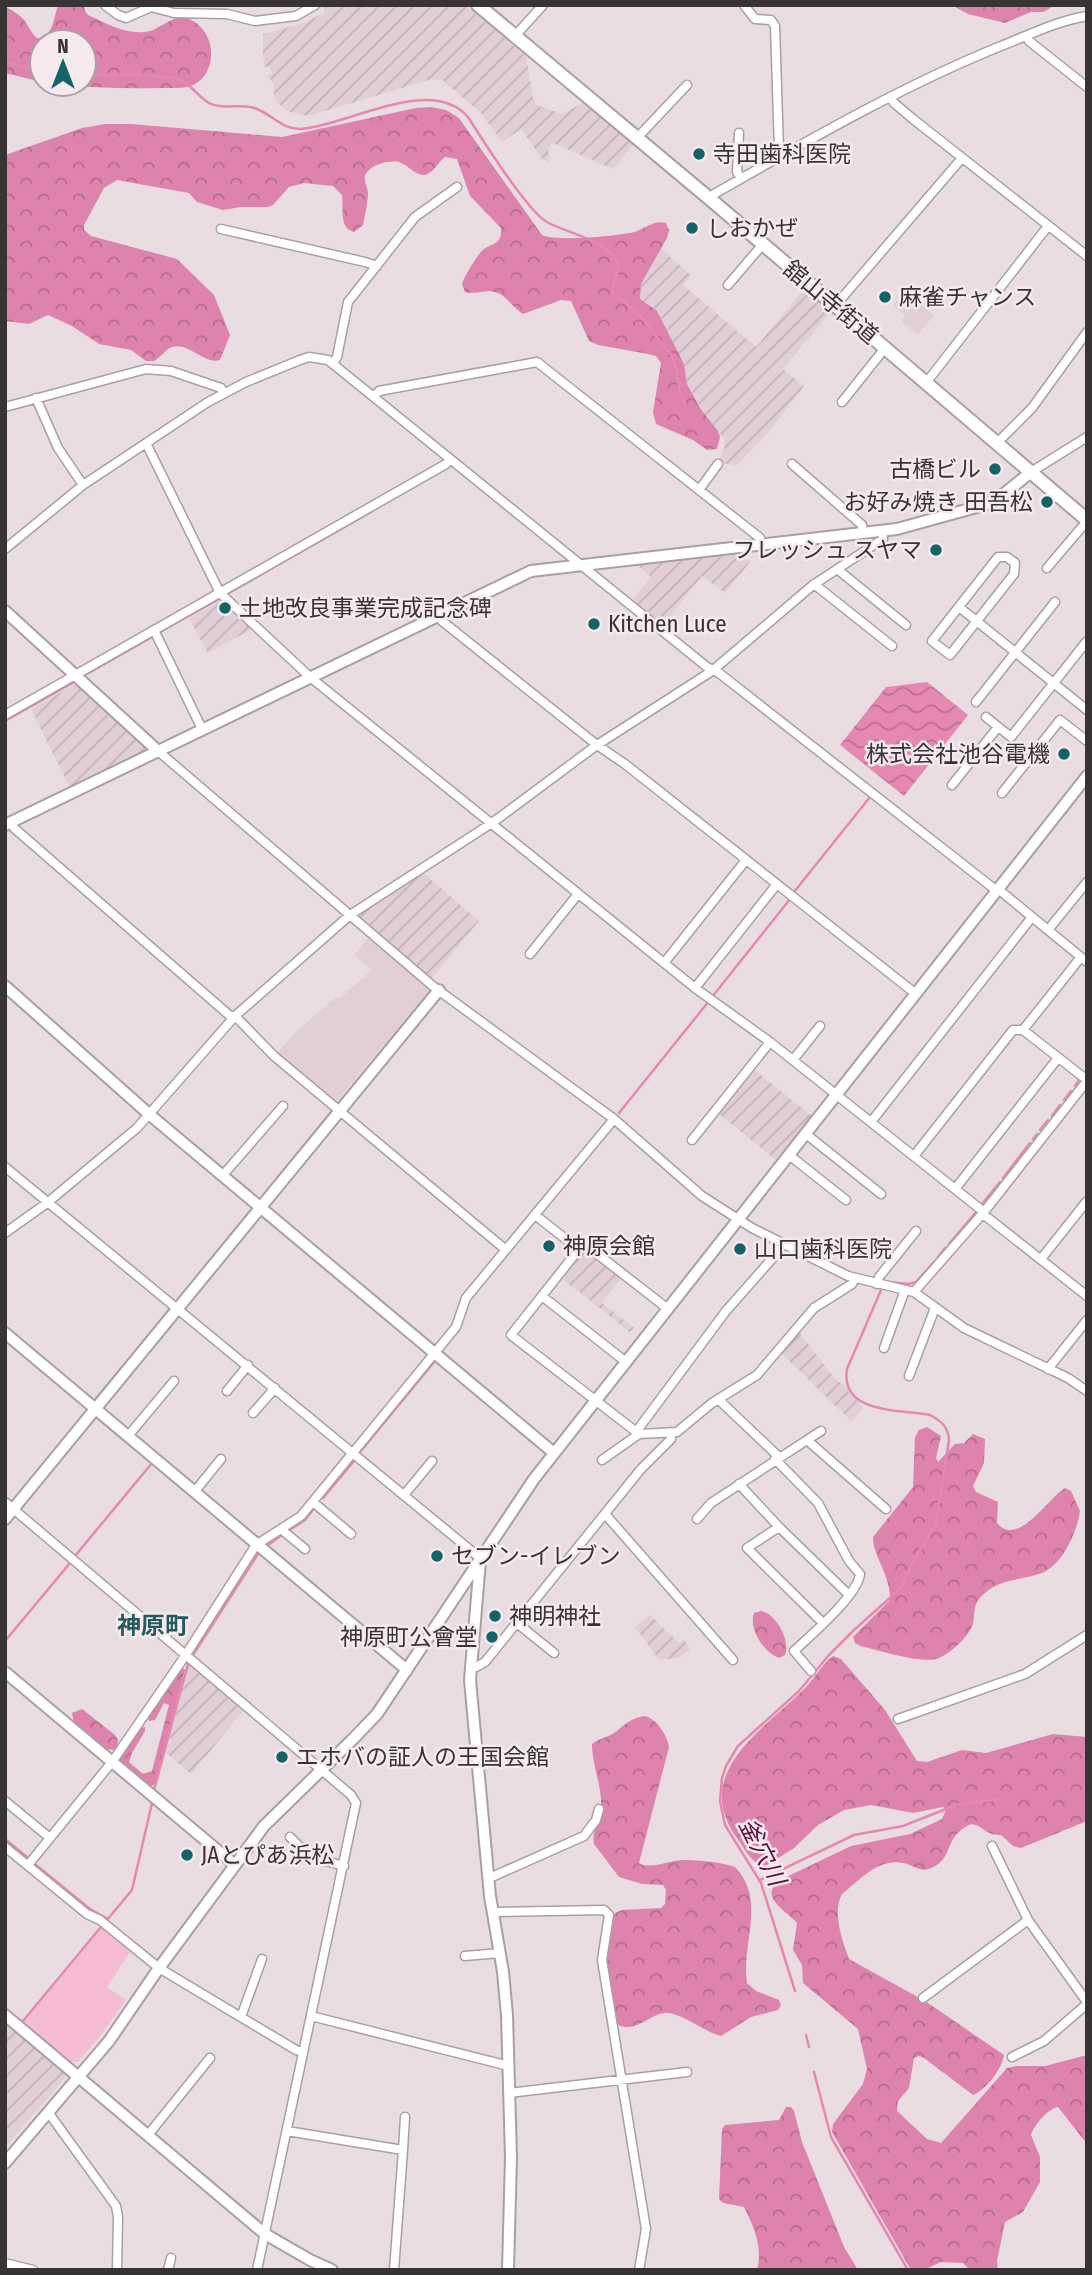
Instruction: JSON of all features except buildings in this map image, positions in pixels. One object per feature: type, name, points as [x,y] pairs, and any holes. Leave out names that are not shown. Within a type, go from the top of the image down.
[{"type":"main road","name":"舘山寺街道","points":[[478,5],[1087,520]]},
{"type":"street","points":[[105,5],[122,17],[151,7],[174,13],[227,14],[255,21],[296,16],[315,5]]},
{"type":"street","points":[[515,36],[543,5]]},
{"type":"street","points":[[744,5],[755,19],[771,20],[775,26],[781,156]]},
{"type":"street","points":[[710,199],[741,178],[942,70],[1065,21],[1087,16]]},
{"type":"street","points":[[1027,36],[1029,41],[1087,87]]},
{"type":"street","points":[[637,138],[687,85]]},
{"type":"street","points":[[891,97],[894,103],[913,119],[1087,256]]},
{"type":"street","points":[[739,134],[737,172],[741,178]]},
{"type":"street","points":[[835,306],[962,158]]},
{"type":"street","points":[[333,363],[337,357],[348,302],[415,217],[457,187]]},
{"type":"street","points":[[926,383],[1048,226]]},
{"type":"street","points":[[221,229],[377,266]]},
{"type":"street","points":[[728,285],[763,244]]},
{"type":"street","points":[[997,443],[1032,408],[1087,331]]},
{"type":"street","points":[[842,402],[885,348]]},
{"type":"street","points":[[5,549],[83,485],[223,393],[300,360],[319,357],[333,363],[579,564],[1084,959],[1023,1030]]},
{"type":"street","points":[[374,396],[379,391],[537,362],[760,538],[760,544]]},
{"type":"street","points":[[5,407],[146,369],[172,371],[221,388],[223,393]]},
{"type":"street","points":[[36,398],[58,448],[83,485]]},
{"type":"street","points":[[506,1250],[274,1056],[238,1019],[8,823],[531,571],[910,526],[984,505],[1087,437]]},
{"type":"street","points":[[146,443],[220,593],[310,677],[695,988],[793,1060],[1087,1296]]},
{"type":"street","points":[[5,715],[446,464],[450,459]]},
{"type":"street","points":[[699,490],[718,464]]},
{"type":"street","points":[[792,464],[862,526],[863,533]]},
{"type":"street","points":[[1048,568],[1087,520]]},
{"type":"street","points":[[5,1233],[47,1203],[137,1128],[233,1017],[350,915],[492,823],[597,745],[713,670],[814,584],[883,539],[882,531]]},
{"type":"street","points":[[998,557],[1007,557],[1015,563],[1014,574],[977,621],[950,655],[932,641],[998,557]]},
{"type":"street","points":[[837,569],[906,625]]},
{"type":"street","points":[[814,584],[892,646]]},
{"type":"street","points":[[976,702],[1055,602]]},
{"type":"street","points":[[959,607],[1087,710]]},
{"type":"street","points":[[5,611],[158,751],[439,990],[614,1119],[697,1193],[738,1220],[855,1278],[910,1291],[973,1333],[1087,1391]]},
{"type":"street","points":[[439,615],[442,621],[597,745],[916,994]]},
{"type":"street","points":[[154,630],[202,729]]},
{"type":"street","points":[[986,717],[1011,737],[1087,641]]},
{"type":"street","points":[[1002,793],[1060,720],[1087,741]]},
{"type":"street","points":[[952,785],[998,727]]},
{"type":"street","points":[[5,2163],[116,2032],[159,1968],[273,1816],[369,1723],[528,1487],[1087,776]]},
{"type":"street","points":[[664,963],[746,860]]},
{"type":"street","points":[[1048,930],[1087,881]]},
{"type":"street","points":[[695,988],[777,884]]},
{"type":"street","points":[[530,954],[578,894]]},
{"type":"street","points":[[871,1122],[1032,917]]},
{"type":"street","points":[[5,986],[150,1115],[554,1453]]},
{"type":"street","points":[[5,1519],[9,1506],[96,1409],[439,990]]},
{"type":"street","points":[[793,1060],[820,1026]]},
{"type":"street","points":[[884,1348],[910,1291],[983,1213],[1087,1081],[1023,1030],[1013,1030],[914,1156]]},
{"type":"street","points":[[692,1140],[770,1042]]},
{"type":"street","points":[[955,1189],[1058,1058]]},
{"type":"street","points":[[223,1175],[282,1106]]},
{"type":"street","points":[[28,1865],[112,1762],[185,1656],[256,1545],[301,1516],[313,1502],[456,1327],[466,1298],[614,1119]]},
{"type":"street","points":[[806,1134],[881,1194]]},
{"type":"street","points":[[789,1154],[846,1200]]},
{"type":"street","points":[[5,1167],[480,1558]]},
{"type":"street","points":[[1041,1259],[1087,1202]]},
{"type":"street","points":[[535,1215],[567,1240],[587,1246],[668,1309]]},
{"type":"street","points":[[877,1284],[879,1277],[916,1231]]},
{"type":"street","points":[[602,1460],[638,1433],[726,1311],[783,1243]]},
{"type":"street","points":[[583,1244],[511,1335],[638,1433],[677,1432],[718,1399],[757,1375],[814,1308],[852,1284],[855,1278]]},
{"type":"street","points":[[542,1296],[626,1362]]},
{"type":"street","points":[[909,1376],[935,1308]]},
{"type":"street","points":[[1048,1369],[1087,1320]]},
{"type":"street","points":[[5,1333],[407,1670]]},
{"type":"street","points":[[227,1391],[248,1365]]},
{"type":"street","points":[[128,1436],[174,1381]]},
{"type":"street","points":[[253,1413],[275,1388]]},
{"type":"street","points":[[718,1399],[818,1503],[849,1561],[859,1571],[859,1581],[849,1595],[794,1651],[811,1671]]},
{"type":"street","points":[[697,1518],[711,1503],[821,1431]]},
{"type":"street","points":[[470,1667],[477,1667],[485,1662],[518,1624],[641,1469],[671,1439],[671,1433]]},
{"type":"street","points":[[807,1440],[886,1509]]},
{"type":"street","points":[[195,1491],[221,1459]]},
{"type":"street","points":[[404,1495],[432,1461]]},
{"type":"street","points":[[739,1484],[849,1595]]},
{"type":"street","points":[[313,1502],[351,1534]]},
{"type":"street","points":[[9,1506],[351,1795],[356,1803],[257,2270]]},
{"type":"street","points":[[605,1514],[733,1660]]},
{"type":"street","points":[[779,1527],[747,1548],[823,1623]]},
{"type":"street","points":[[281,1529],[305,1549]]},
{"type":"street","points":[[480,1558],[470,1667],[488,1876],[506,2001],[509,2066],[508,2270]]},
{"type":"street","points":[[518,1624],[554,1653]]},
{"type":"street","points":[[898,1719],[1025,1674],[1087,1636]]},
{"type":"street","points":[[5,1672],[235,1866]]},
{"type":"street","points":[[5,1801],[50,1838]]},
{"type":"street","points":[[488,1876],[494,1876],[584,1836],[591,1829],[599,1809]]},
{"type":"street","points":[[290,1837],[310,1857],[344,1866]]},
{"type":"street","points":[[992,1846],[1028,1920],[1087,2003],[1044,2041],[1012,2057]]},
{"type":"street","points":[[5,1847],[159,1968],[303,2052]]},
{"type":"street","points":[[492,1912],[604,1910],[609,1915],[602,1960],[646,2229],[639,2270]]},
{"type":"street","points":[[923,1998],[1028,1920]]},
{"type":"street","points":[[465,1956],[500,1954]]},
{"type":"street","points":[[241,2017],[262,1959]]},
{"type":"street","points":[[5,2015],[265,2234],[332,2270]]},
{"type":"street","points":[[311,2016],[509,2066]]},
{"type":"street","points":[[148,2135],[210,2058]]},
{"type":"street","points":[[509,2094],[687,2072]]},
{"type":"street","points":[[48,2112],[116,2206],[117,2270]]},
{"type":"street","points":[[394,2270],[405,2117]]},
{"type":"street","points":[[287,2131],[402,2150]]},
{"type":"street","points":[[168,2270],[171,2258]]},
{"type":"street","points":[[5,2263],[33,2270]]},
{"type":"shaded area","points":[[324,5],[465,5],[526,56],[533,98],[537,105],[562,114],[583,103],[586,106],[589,103],[636,142],[613,169],[553,143],[548,148],[550,162],[542,159],[521,129],[502,142],[480,112],[442,80],[432,79],[308,116],[287,111],[275,100],[273,83],[267,75],[272,73],[269,66],[265,67],[263,34],[304,23],[325,12]]},
{"type":"shaded area","points":[[661,249],[691,275],[683,285],[756,347],[806,287],[832,310],[783,369],[804,386],[766,435],[736,466],[718,462],[725,440],[700,408],[687,383],[684,364],[640,299],[641,284]]},
{"type":"shaded area","points":[[906,291],[934,315],[918,335],[903,323],[905,315],[893,305]]},
{"type":"shaded area","points":[[737,552],[750,562],[725,593],[702,576],[663,625],[632,601],[651,577],[635,563]]},
{"type":"shaded area","points":[[221,600],[252,629],[208,653],[189,619]]},
{"type":"shaded area","points":[[77,683],[147,747],[147,751],[70,788],[31,709]]},
{"type":"shaded area","points":[[421,871],[479,921],[431,979],[358,917],[358,914]]},
{"type":"shaded area","points":[[369,937],[429,988],[429,991],[335,1103],[277,1053],[297,1031],[372,970],[354,955]]},
{"type":"shaded area","points":[[753,1069],[812,1116],[777,1161],[718,1113]]},
{"type":"shaded area","points":[[584,1248],[621,1278],[602,1303],[634,1328],[630,1332],[561,1278]]},
{"type":"shaded area","points":[[799,1332],[836,1380],[864,1407],[853,1420],[781,1353]]},
{"type":"shaded area","points":[[650,1615],[679,1643],[684,1640],[690,1649],[678,1658],[659,1660],[635,1627]]},
{"type":"shaded area","points":[[189,1664],[244,1710],[191,1774],[166,1753]]},
{"type":"shaded area","points":[[103,1927],[131,1950],[107,1987],[126,2000],[78,2062],[69,2062],[23,2023]]},
{"type":"shaded area","points":[[5,2021],[64,2071],[65,2078],[5,2147]]},
{"type":"green space","points":[[58,5],[84,5],[88,15],[115,27],[137,32],[150,31],[174,19],[186,18],[204,30],[208,38],[211,57],[208,70],[195,84],[188,87],[98,87],[98,28],[51,28]]},
{"type":"green space","points":[[952,5],[1056,5],[1043,12],[1031,12],[1005,23],[968,14]]},
{"type":"green space","points":[[5,7],[24,20],[29,28],[28,79],[5,73]]},
{"type":"green space","points":[[431,107],[446,110],[459,118],[542,235],[561,238],[601,237],[635,232],[654,223],[666,223],[669,230],[667,238],[641,284],[640,299],[657,311],[684,364],[687,384],[700,408],[718,431],[720,437],[717,449],[707,450],[693,440],[656,424],[653,412],[661,363],[656,356],[589,341],[571,301],[561,300],[523,314],[495,292],[465,292],[462,284],[467,272],[484,249],[500,239],[501,228],[470,196],[457,159],[445,157],[424,175],[399,162],[385,162],[371,168],[365,176],[368,196],[363,225],[354,232],[349,230],[344,222],[342,195],[333,186],[304,183],[289,187],[268,207],[223,210],[197,202],[189,193],[117,180],[104,188],[84,225],[84,230],[91,236],[177,259],[214,295],[230,335],[220,360],[208,359],[178,346],[170,348],[154,361],[146,361],[131,350],[99,344],[72,326],[48,315],[29,324],[5,321],[5,155],[82,128],[105,124],[282,137]]},
{"type":"green space","points":[[927,1427],[941,1436],[936,1458],[938,1462],[955,1444],[964,1443],[973,1434],[985,1439],[984,1463],[973,1486],[976,1492],[998,1502],[997,1523],[1005,1529],[1014,1530],[1023,1526],[1065,1488],[1071,1491],[1080,1511],[1072,1537],[1050,1569],[1001,1584],[986,1592],[977,1602],[973,1624],[968,1634],[949,1652],[932,1660],[860,1646],[855,1643],[853,1637],[890,1600],[888,1582],[873,1537],[913,1487],[915,1437],[919,1430]]},
{"type":"green space","points":[[761,1611],[777,1622],[784,1635],[785,1655],[779,1658],[763,1646],[755,1633],[754,1613]]},
{"type":"green space","points":[[833,1656],[841,1659],[885,1710],[917,1761],[927,1762],[962,1750],[986,1753],[1053,1734],[1087,1737],[1087,1821],[1021,1848],[1013,1846],[1001,1835],[991,1834],[971,1824],[956,1836],[943,1860],[937,1865],[925,1870],[903,1863],[885,1864],[863,1877],[842,1894],[839,1901],[839,1926],[849,1959],[925,2001],[1004,2055],[993,2078],[973,2095],[924,2058],[914,2058],[909,2088],[898,2101],[897,2111],[927,2139],[941,2143],[1007,2068],[1045,2066],[1087,2055],[1087,2144],[1058,2107],[1046,2114],[1035,2127],[1031,2135],[1040,2157],[1040,2182],[1023,2212],[1005,2222],[997,2261],[998,2270],[970,2270],[963,2263],[941,2262],[924,2270],[911,2270],[832,2132],[833,2124],[863,2084],[867,2069],[858,2029],[803,1983],[802,1965],[793,1950],[797,1923],[777,1904],[772,1893],[778,1881],[851,1846],[910,1834],[942,1819],[946,1810],[943,1807],[913,1813],[871,1805],[844,1810],[818,1825],[794,1848],[764,1867],[750,1856],[726,1817],[722,1796],[726,1775],[736,1757],[750,1739],[805,1688]]},
{"type":"green space","points":[[182,1667],[185,1670],[155,1784],[150,1787],[120,1762],[120,1759],[140,1728],[145,1727],[129,1762],[143,1774],[152,1771],[169,1705],[164,1703],[155,1720],[149,1721],[148,1717]]},
{"type":"green space","points":[[82,1709],[115,1735],[118,1740],[117,1749],[99,1746],[74,1724],[72,1713]]},
{"type":"green space","points":[[645,1716],[654,1720],[661,1728],[669,1747],[639,1863],[649,1865],[690,1860],[735,1867],[750,1893],[747,1983],[756,1991],[779,2000],[781,2005],[778,2010],[751,2017],[721,2036],[670,2013],[658,2014],[631,2027],[618,2025],[617,2021],[607,1960],[613,1917],[622,1910],[661,1908],[665,1904],[666,1890],[663,1885],[642,1884],[619,1877],[594,1844],[601,1798],[592,1744],[632,1720]]},
{"type":"green space","points":[[786,2107],[791,2107],[794,2111],[802,2142],[844,2247],[858,2270],[757,2270],[758,2245],[744,2207],[723,2203],[719,2199],[722,2129],[725,2125],[779,2120]]},
{"type":"water","points":[[927,682],[968,715],[904,796],[840,745],[886,687]]},
{"type":"waterway","points":[[5,62],[28,68]]},
{"type":"waterway","points":[[98,75],[160,76],[180,80],[209,103],[251,107],[288,127],[300,129],[411,101],[432,100],[452,105],[468,117],[505,174],[538,215],[547,222],[599,244],[615,258],[619,268],[613,293],[638,313],[672,356],[679,389],[686,406]]},
{"type":"waterway","points":[[227,594],[371,512]]},
{"type":"waterway","points":[[160,632],[219,599]]},
{"type":"waterway","points":[[87,674],[152,637]]},
{"type":"waterway","points":[[5,721],[74,682]]},
{"type":"waterway","points":[[794,892],[870,797]]},
{"type":"waterway","points":[[712,997],[790,899]]},
{"type":"waterway","points":[[338,1104],[430,992]]},
{"type":"waterway","points":[[619,1113],[709,1001]]},
{"type":"waterway","points":[[1075,1086],[1080,1079]]},
{"type":"waterway","points":[[1064,1100],[1071,1091]]},
{"type":"waterway","points":[[1052,1116],[1060,1105]]},
{"type":"waterway","points":[[261,1198],[331,1112]]},
{"type":"waterway","points":[[1040,1130],[1048,1120]]},
{"type":"waterway","points":[[1033,1139],[1037,1134]]},
{"type":"waterway","points":[[1003,1178],[1030,1143]]},
{"type":"waterway","points":[[982,1204],[1000,1182]]},
{"type":"waterway","points":[[179,1299],[253,1208]]},
{"type":"waterway","points":[[949,1244],[976,1212]]},
{"type":"waterway","points":[[938,1257],[945,1248]]},
{"type":"waterway","points":[[888,1282],[916,1282],[935,1261]]},
{"type":"waterway","points":[[795,1991],[761,1883],[725,1825],[720,1801],[722,1778],[738,1746],[799,1691],[829,1655],[901,1588],[912,1563],[936,1523],[949,1440],[945,1428],[930,1415],[889,1410],[863,1402],[853,1395],[847,1384],[847,1369],[881,1290]]},
{"type":"waterway","points":[[164,1316],[170,1309]]},
{"type":"waterway","points":[[95,1400],[162,1319]]},
{"type":"waterway","points":[[360,1452],[435,1361]]},
{"type":"waterway","points":[[75,1556],[152,1463],[96,1417]]},
{"type":"waterway","points":[[323,1498],[354,1461]]},
{"type":"waterway","points":[[291,1529],[305,1520],[315,1507]]},
{"type":"waterway","points":[[267,1546],[283,1534]]},
{"type":"waterway","points":[[193,1655],[258,1554]]},
{"type":"waterway","points":[[5,1641],[70,1563]]},
{"type":"waterway","points":[[154,1790],[188,1664]]},
{"type":"waterway","points":[[760,1880],[854,1835],[903,1826],[956,1805],[999,1799]]},
{"type":"waterway","points":[[107,1920],[132,1890],[152,1803]]},
{"type":"waterway","points":[[5,1839],[27,1857]]},
{"type":"waterway","points":[[36,1865],[90,1909],[108,1919]]},
{"type":"waterway","points":[[23,2021],[101,1927]]},
{"type":"waterway","name":"釜穴川","points":[[806,2035],[809,2047]]},
{"type":"waterway","name":"釜穴川","points":[[814,2072],[831,2137],[908,2270]]},
{"type":"place","name":"寺田歯科医院","points":[[699,154]]},
{"type":"place","name":"しおかぜ","points":[[692,228]]},
{"type":"place","name":"麻雀チャンス","points":[[885,297]]},
{"type":"place","name":"古橋ビル","points":[[995,469]]},
{"type":"place","name":"お好み焼き 田吾松","points":[[1047,502]]},
{"type":"place","name":"フレッシュ スヤマ","points":[[936,550]]},
{"type":"place","name":"土地改良事業完成記念碑","points":[[225,608]]},
{"type":"place","name":"Kitchen Luce","points":[[594,624]]},
{"type":"place","name":"株式会社池谷電機","points":[[1064,754]]},
{"type":"place","name":"神原会館","points":[[549,1246]]},
{"type":"place","name":"山口歯科医院","points":[[740,1249]]},
{"type":"place","name":"セブン-イレブン","points":[[437,1556]]},
{"type":"place","name":"神明神社","points":[[495,1616]]},
{"type":"place","name":"神原町公會堂","points":[[492,1637]]},
{"type":"place","name":"エホバの証人の王国会館","points":[[282,1757]]},
{"type":"place","name":"JAとぴあ浜松","points":[[187,1855]]},
{"type":"district","name":"神原町","points":[[153,1626]]}]
